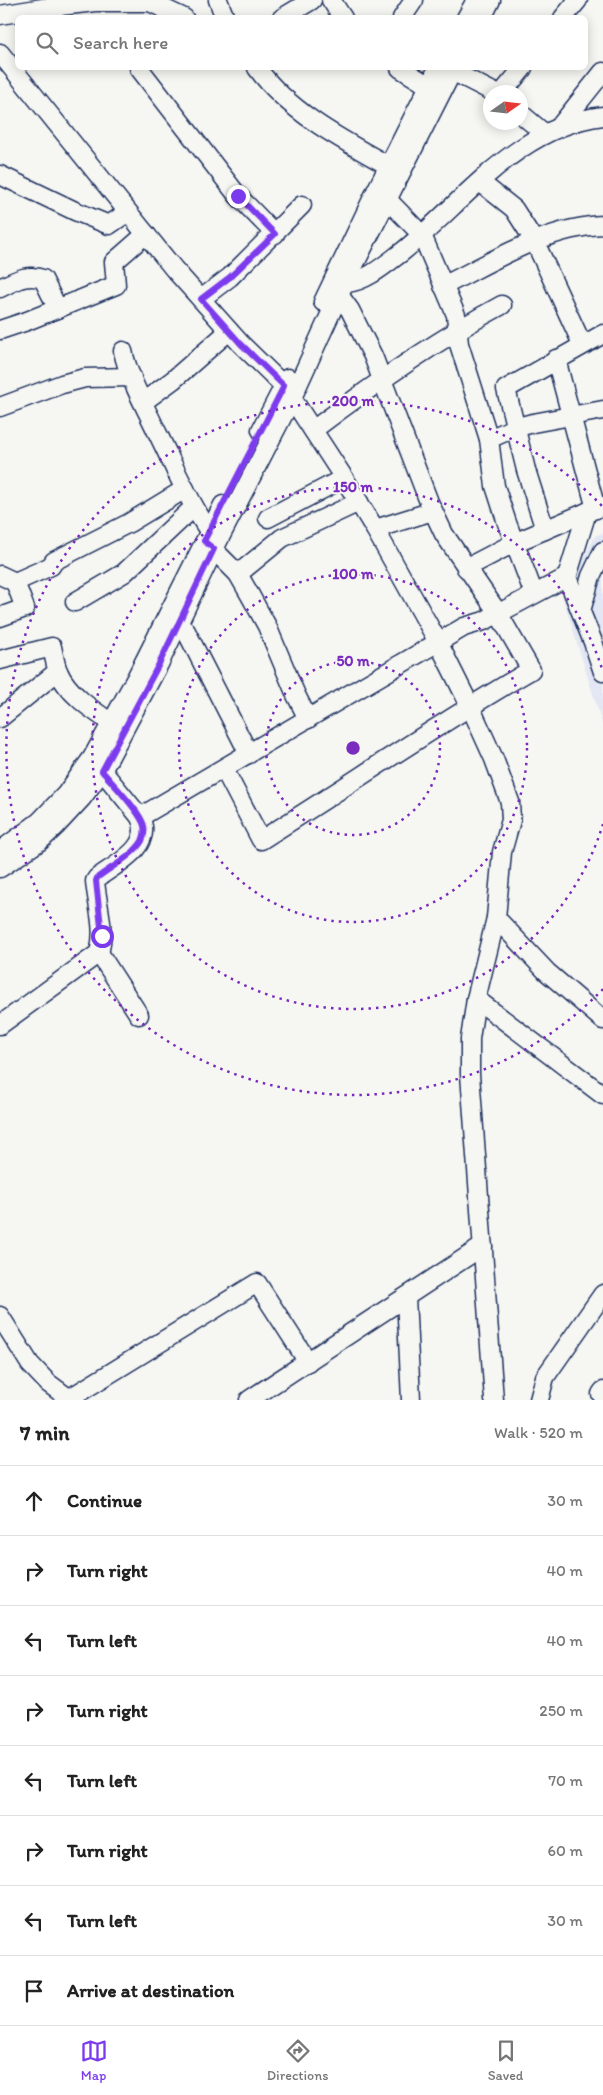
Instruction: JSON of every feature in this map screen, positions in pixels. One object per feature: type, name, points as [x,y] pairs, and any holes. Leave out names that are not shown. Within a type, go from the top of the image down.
[{"type":"street","points":[[218,0],[224,15]]},
{"type":"street","points":[[331,0],[341,15]]},
{"type":"street","points":[[404,15],[414,0]]},
{"type":"street","points":[[468,15],[476,0]]},
{"type":"street","points":[[484,15],[491,0]]},
{"type":"street","points":[[566,15],[578,0]]},
{"type":"street","points":[[94,1],[103,15]]},
{"type":"street","points":[[0,16],[94,1],[150,2],[178,15]]},
{"type":"street","points":[[0,54],[201,299],[288,392],[359,502],[438,642],[494,759],[510,802],[510,820],[502,852],[496,918],[476,999],[470,1039],[470,1074],[494,1400]]},
{"type":"street","points":[[141,70],[238,196],[275,234]]},
{"type":"street","points":[[259,70],[267,81],[298,109],[342,140],[388,166]]},
{"type":"street","points":[[403,70],[429,86]]},
{"type":"street","points":[[383,195],[388,166],[429,86],[447,70]]},
{"type":"street","points":[[0,851],[39,822],[97,764],[172,621],[209,540],[288,392],[383,195],[447,70]]},
{"type":"street","points":[[450,70],[483,87]]},
{"type":"street","points":[[509,85],[520,70]]},
{"type":"street","points":[[553,130],[603,72]]},
{"type":"street","points":[[339,288],[358,282],[392,259],[530,141],[553,130],[603,116]]},
{"type":"street","points":[[528,117],[553,130]]},
{"type":"street","points":[[0,176],[109,225],[128,212]]},
{"type":"street","points":[[480,182],[514,209],[535,242],[582,344]]},
{"type":"street","points":[[383,195],[422,235],[456,316],[459,344],[489,439],[496,486],[514,543],[534,594]]},
{"type":"street","points":[[201,299],[230,277],[302,205]]},
{"type":"street","points":[[443,286],[535,242],[583,226],[603,225]]},
{"type":"street","points":[[0,330],[116,285],[114,262],[146,234]]},
{"type":"street","points":[[0,288],[28,276],[36,276],[43,279],[58,309]]},
{"type":"street","points":[[224,769],[261,840],[470,706],[531,670],[498,613],[444,534],[433,511],[373,356],[339,288]]},
{"type":"street","points":[[313,430],[381,379],[458,329],[502,305]]},
{"type":"street","points":[[142,402],[173,380],[229,331]]},
{"type":"street","points":[[545,530],[514,428],[506,389],[582,344],[603,334]]},
{"type":"street","points":[[123,351],[142,402],[209,540],[238,574],[267,626],[308,720]]},
{"type":"street","points":[[140,817],[464,627],[484,621],[567,577],[595,509],[556,359]]},
{"type":"street","points":[[0,408],[62,384],[85,378],[132,377]]},
{"type":"street","points":[[489,439],[514,428],[533,423],[603,410]]},
{"type":"street","points":[[268,518],[344,478]]},
{"type":"street","points":[[0,617],[25,608],[8,579],[52,566],[54,561],[129,523],[185,489]]},
{"type":"street","points":[[238,574],[282,538],[359,502]]},
{"type":"street","points":[[75,602],[124,573],[194,507]]},
{"type":"street","points":[[466,568],[514,543],[595,509]]},
{"type":"street","points":[[375,529],[433,511]]},
{"type":"street","points":[[581,611],[591,576],[603,551]]},
{"type":"street","points":[[567,577],[581,611],[598,641],[603,672]]},
{"type":"street","points":[[0,868],[40,841],[82,798],[112,723],[172,621]]},
{"type":"street","points":[[172,621],[186,631],[249,754]]},
{"type":"street","points":[[0,660],[52,647],[58,672],[79,698],[92,710],[112,723]]},
{"type":"street","points":[[0,718],[58,672]]},
{"type":"street","points":[[0,1025],[99,952],[102,936],[97,878],[131,852],[142,841],[144,826],[140,817],[97,764]]},
{"type":"street","points":[[496,918],[547,972],[603,1020]]},
{"type":"street","points":[[99,952],[139,1015]]},
{"type":"street","points":[[476,999],[603,1095]]},
{"type":"street","points":[[249,1400],[483,1246]]},
{"type":"street","points":[[0,1316],[30,1364],[48,1383],[71,1399],[257,1283],[308,1362]]},
{"type":"street","points":[[539,1400],[545,1377],[603,1294]]},
{"type":"street","points":[[406,1297],[411,1400]]},
{"type":"shaded area","points":[[603,533],[603,726],[563,598],[595,536]]},
{"type":"route","points":[[102,936],[97,878],[138,846],[142,841],[144,833],[144,826],[140,817],[102,771],[159,664],[214,549],[204,541],[284,386],[241,344],[201,299],[230,277],[275,234],[238,196]]}]
